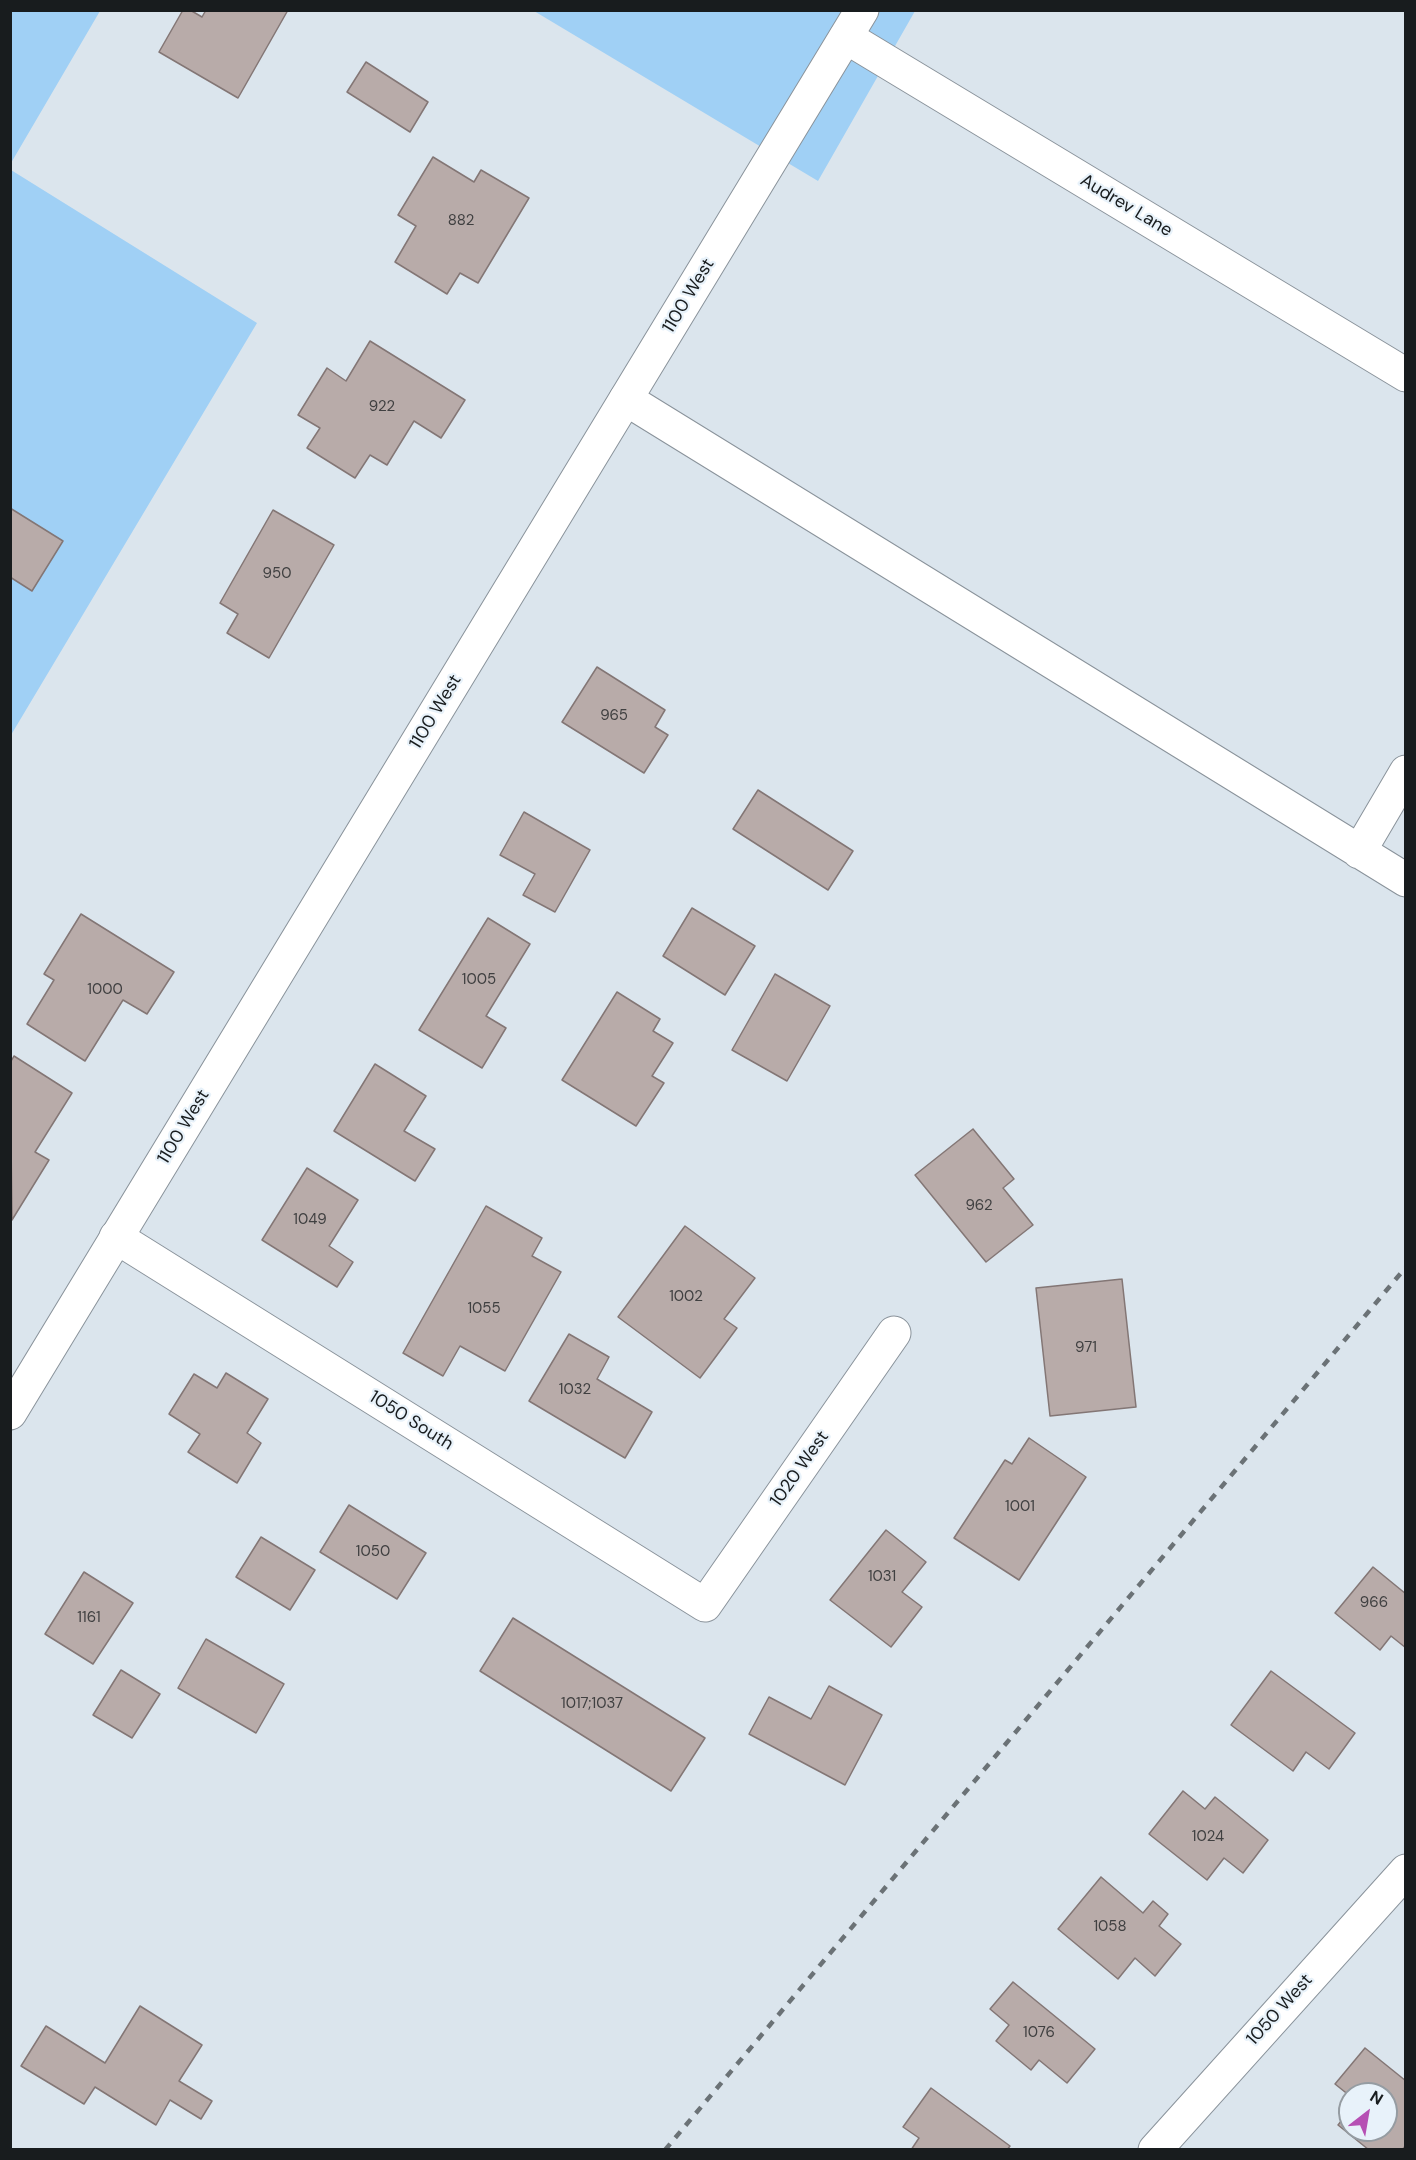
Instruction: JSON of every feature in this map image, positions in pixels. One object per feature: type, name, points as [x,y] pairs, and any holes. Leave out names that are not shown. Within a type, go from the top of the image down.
[{"type":"street","name":"Audrev Lane","points":[[854,24],[1406,375]]},
{"type":"street","name":"1100 West","points":[[10,1413],[854,24]]},
{"type":"street","points":[[626,399],[1406,880]]},
{"type":"street","points":[[1359,852],[1406,772]]},
{"type":"street","name":"1050 South","points":[[116,1238],[705,1605]]},
{"type":"street","name":"1020 West","points":[[705,1605],[894,1333]]},
{"type":"street","name":"1050 West","points":[[1155,2150],[1406,1870]]},
{"type":"shaded area","points":[[10,11],[100,11],[11,163]]},
{"type":"shaded area","points":[[534,11],[915,11],[818,181]]},
{"type":"shaded area","points":[[11,170],[257,323],[11,735]]},
{"type":"building","points":[[183,10],[190,10],[202,17],[206,10],[288,10],[238,98],[159,52]]},
{"type":"building","points":[[366,62],[428,102],[410,132],[347,92]]},
{"type":"building","points":[[433,157],[474,182],[481,170],[529,198],[478,283],[460,273],[447,294],[395,262],[416,226],[398,215]]},
{"type":"building","points":[[370,341],[465,400],[441,438],[414,421],[387,465],[370,455],[355,478],[307,448],[320,428],[298,415],[327,368],[346,381]]},
{"type":"building","points":[[10,508],[63,541],[32,591],[10,577]]},
{"type":"building","points":[[273,510],[334,545],[269,658],[227,633],[238,614],[220,603]]},
{"type":"building","points":[[597,667],[665,710],[655,727],[668,735],[644,773],[562,722]]},
{"type":"building","points":[[758,790],[853,851],[828,890],[733,829]]},
{"type":"building","points":[[524,812],[590,850],[555,912],[523,895],[535,874],[500,855]]},
{"type":"building","points":[[692,908],[755,946],[725,995],[663,956]]},
{"type":"building","points":[[81,914],[174,972],[147,1014],[123,1000],[85,1061],[27,1024],[54,980],[44,974]]},
{"type":"building","points":[[488,918],[530,944],[486,1016],[506,1028],[482,1068],[419,1030]]},
{"type":"building","points":[[775,974],[830,1006],[787,1081],[732,1050]]},
{"type":"building","points":[[617,992],[660,1019],[653,1031],[673,1043],[652,1076],[664,1083],[636,1126],[562,1080]]},
{"type":"building","points":[[14,1056],[72,1093],[35,1152],[49,1160],[12,1220],[10,1063]]},
{"type":"building","points":[[375,1064],[426,1096],[404,1131],[435,1149],[415,1181],[334,1131]]},
{"type":"building","points":[[973,1129],[1014,1179],[1003,1188],[1033,1225],[986,1262],[915,1175]]},
{"type":"building","points":[[307,1168],[358,1200],[329,1246],[353,1262],[337,1287],[262,1240]]},
{"type":"building","points":[[486,1206],[542,1238],[532,1256],[561,1272],[505,1371],[460,1346],[443,1376],[403,1353]]},
{"type":"building","points":[[685,1226],[755,1278],[724,1319],[737,1328],[700,1378],[618,1317]]},
{"type":"building","points":[[1122,1279],[1136,1407],[1050,1416],[1036,1288]]},
{"type":"building","points":[[569,1334],[609,1357],[597,1379],[652,1412],[625,1458],[529,1401]]},
{"type":"building","points":[[226,1373],[268,1399],[247,1433],[261,1443],[237,1483],[188,1452],[200,1434],[169,1414],[194,1374],[217,1388]]},
{"type":"building","points":[[1029,1438],[1086,1477],[1019,1580],[954,1538],[1005,1460],[1012,1464]]},
{"type":"building","points":[[349,1505],[426,1553],[397,1599],[320,1552]]},
{"type":"building","points":[[886,1530],[926,1562],[902,1592],[922,1607],[891,1647],[830,1600]]},
{"type":"building","points":[[261,1537],[315,1570],[290,1610],[236,1577]]},
{"type":"building","points":[[1373,1567],[1406,1594],[1406,1648],[1391,1636],[1380,1650],[1335,1613]]},
{"type":"building","points":[[84,1572],[133,1603],[93,1664],[45,1634]]},
{"type":"building","points":[[513,1618],[705,1738],[671,1791],[480,1671]]},
{"type":"building","points":[[206,1639],[284,1684],[256,1733],[178,1688]]},
{"type":"building","points":[[121,1670],[160,1694],[132,1738],[93,1715]]},
{"type":"building","points":[[1271,1671],[1355,1733],[1329,1769],[1306,1752],[1293,1771],[1231,1725]]},
{"type":"building","points":[[829,1686],[882,1715],[845,1785],[749,1734],[769,1697],[811,1719]]},
{"type":"building","points":[[1183,1791],[1205,1809],[1215,1797],[1268,1840],[1243,1873],[1224,1858],[1207,1880],[1149,1834]]},
{"type":"building","points":[[1101,1877],[1143,1913],[1153,1901],[1168,1914],[1159,1926],[1181,1944],[1155,1976],[1135,1958],[1118,1979],[1058,1929]]},
{"type":"building","points":[[1013,1982],[1095,2049],[1067,2083],[1039,2060],[1031,2070],[996,2041],[1009,2025],[990,2009]]},
{"type":"building","points":[[140,2006],[202,2045],[179,2081],[212,2101],[201,2119],[170,2100],[156,2125],[95,2087],[84,2104],[21,2066],[46,2026],[105,2063]]},
{"type":"building","points":[[1365,2048],[1406,2081],[1406,2145],[1402,2150],[1369,2150],[1359,2142],[1398,2142],[1398,2082],[1338,2082],[1338,2086],[1335,2084]]},
{"type":"building","points":[[931,2088],[1010,2146],[1007,2150],[911,2150],[919,2138],[903,2127]]},
{"type":"railway","points":[[665,2150],[1406,1267]]}]
